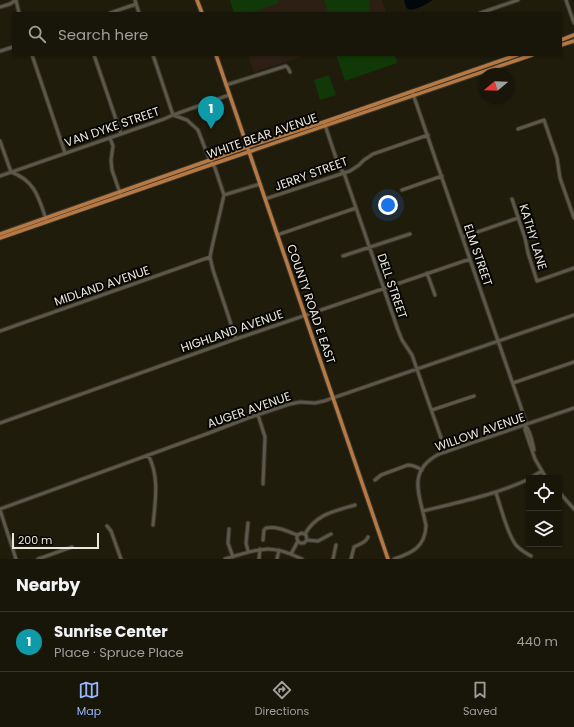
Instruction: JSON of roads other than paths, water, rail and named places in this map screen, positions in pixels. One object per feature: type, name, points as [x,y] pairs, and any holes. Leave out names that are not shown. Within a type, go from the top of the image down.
[{"type":"main road","points":[[198,0],[202,12]]},
{"type":"main road","points":[[562,40],[574,36]]},
{"type":"main road","points":[[562,45],[574,41]]},
{"type":"main road","name":"COUNTY ROAD E EAST","points":[[216,56],[388,559]]},
{"type":"main road","name":"WHITE BEAR AVENUE","points":[[248,149],[325,125],[514,56]]},
{"type":"main road","name":"WHITE BEAR AVENUE","points":[[0,234],[46,220],[413,93],[529,56]]},
{"type":"main road","name":"WHITE BEAR AVENUE","points":[[0,238],[46,220]]},
{"type":"street","points":[[0,7],[10,4],[16,0],[19,12]]},
{"type":"street","points":[[483,12],[518,0]]},
{"type":"street","points":[[566,0],[574,23]]},
{"type":"street","points":[[112,12],[136,2],[139,12]]},
{"type":"street","points":[[0,51],[12,47]]},
{"type":"street","points":[[32,56],[65,153]]},
{"type":"street","points":[[94,56],[120,134]]},
{"type":"street","points":[[153,56],[173,115],[187,120],[198,130],[224,195],[210,257],[236,339]]},
{"type":"street","points":[[226,86],[287,66],[290,72]]},
{"type":"street","name":"ELM STREET","points":[[413,93],[513,383],[526,425],[532,438],[535,459],[544,475]]},
{"type":"street","name":"VAN DYKE STREET","points":[[0,176],[229,95]]},
{"type":"street","points":[[518,129],[544,120],[558,158],[560,178],[574,218]]},
{"type":"street","name":"DELL STREET","points":[[325,125],[339,167],[344,173],[400,335],[412,355],[418,369],[446,452]]},
{"type":"street","name":"JERRY STREET","points":[[265,200],[344,173],[355,168],[373,154],[428,135]]},
{"type":"street","points":[[110,138],[112,146],[111,165],[121,194]]},
{"type":"street","points":[[0,141],[11,172],[30,183],[33,187],[38,196],[46,220]]},
{"type":"street","points":[[402,190],[442,176]]},
{"type":"street","points":[[224,195],[260,184]]},
{"type":"street","name":"KATHY LANE","points":[[512,199],[537,281],[574,268]]},
{"type":"street","points":[[568,202],[574,200]]},
{"type":"street","points":[[277,235],[356,208]]},
{"type":"street","points":[[463,237],[518,218]]},
{"type":"street","points":[[343,256],[410,234]]},
{"type":"street","name":"MIDLAND AVENUE","points":[[0,331],[210,257]]},
{"type":"street","name":"HIGHLAND AVENUE","points":[[0,423],[236,339],[470,259]]},
{"type":"street","points":[[427,273],[435,295]]},
{"type":"street","name":"AUGER AVENUE","points":[[0,510],[290,404],[300,402],[315,403],[333,398],[574,315]]},
{"type":"street","points":[[513,383],[574,362]]},
{"type":"street","points":[[432,410],[474,396]]},
{"type":"street","name":"WILLOW AVENUE","points":[[422,470],[431,459],[440,454],[574,408]]},
{"type":"street","points":[[258,415],[265,437],[263,484]]},
{"type":"street","points":[[148,455],[156,478],[153,526]]},
{"type":"street","points":[[375,480],[381,475],[408,465],[416,466],[422,470],[418,479],[418,485],[426,530],[418,547],[411,553],[394,559]]},
{"type":"street","points":[[535,475],[542,471]]},
{"type":"street","points":[[422,511],[496,493],[526,480]]},
{"type":"street","points":[[496,493],[511,537],[521,550],[531,556]]},
{"type":"street","points":[[562,495],[574,509]]},
{"type":"street","points":[[307,540],[307,536],[305,534],[307,529],[322,515],[355,505]]},
{"type":"street","points":[[0,510],[16,559]]},
{"type":"street","points":[[248,523],[246,542],[248,552]]},
{"type":"street","points":[[107,526],[111,531],[121,559]]},
{"type":"street","points":[[263,540],[264,530],[266,528],[280,528],[298,535],[302,533],[305,534]]},
{"type":"street","points":[[229,529],[228,543],[232,556]]},
{"type":"street","points":[[298,542],[304,543],[307,540],[318,541],[327,535],[332,534]]},
{"type":"street","points":[[291,554],[298,542],[298,535]]},
{"type":"street","points":[[351,559],[352,550],[354,547],[367,540],[368,537]]},
{"type":"street","points":[[333,559],[336,545]]},
{"type":"street","points":[[38,559],[72,547]]},
{"type":"street","points":[[259,559],[260,549]]},
{"type":"street","points":[[225,559],[260,549],[279,550],[302,559]]},
{"type":"street","points":[[277,559],[279,550]]},
{"type":"street","points":[[239,554],[240,559]]},
{"type":"place","name":"Sunrise Center","points":[[211,129]]}]
